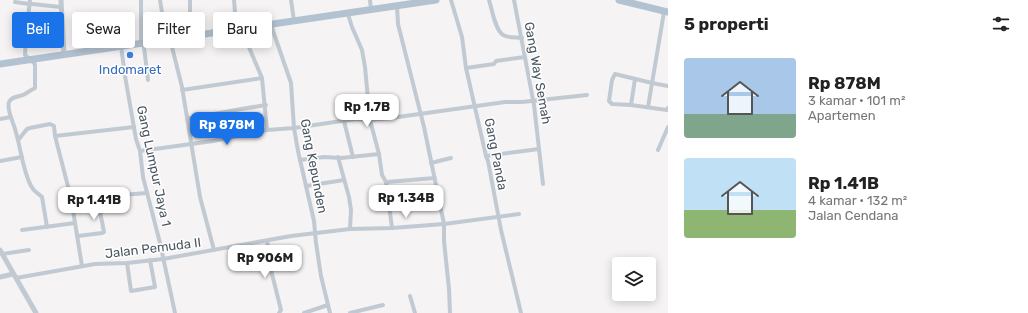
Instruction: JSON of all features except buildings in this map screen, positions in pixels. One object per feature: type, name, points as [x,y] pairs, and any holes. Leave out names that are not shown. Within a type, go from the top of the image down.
[{"type":"main road","points":[[272,25],[397,6],[409,2],[436,0]]},
{"type":"main road","points":[[619,0],[666,12]]},
{"type":"main road","points":[[135,44],[141,43]]},
{"type":"main road","points":[[0,64],[108,48]]},
{"type":"street","points":[[61,0],[64,54]]},
{"type":"street","points":[[141,0],[141,43],[144,47],[148,80]]},
{"type":"street","points":[[160,0],[163,12]]},
{"type":"street","points":[[190,0],[190,12]]},
{"type":"street","points":[[234,0],[235,12]]},
{"type":"street","points":[[291,0],[294,21]]},
{"type":"street","points":[[370,0],[371,10]]},
{"type":"street","name":"Gang Panda","points":[[451,0],[462,37],[466,68],[488,161],[498,216],[522,313]]},
{"type":"street","points":[[489,0],[496,25],[500,32],[503,35],[522,38]]},
{"type":"street","name":"Gang Way Semah","points":[[514,0],[538,127],[543,184]]},
{"type":"street","points":[[14,2],[30,2],[61,7]]},
{"type":"street","points":[[30,2],[25,55],[35,64],[35,88],[24,95],[14,97],[10,100],[9,106],[30,185],[34,192],[42,197],[47,227]]},
{"type":"street","points":[[397,6],[398,24],[421,114],[444,224],[444,241],[450,289],[450,313]]},
{"type":"street","points":[[648,107],[666,12]]},
{"type":"street","points":[[348,14],[362,50],[370,120],[379,154],[382,175],[386,182],[392,228]]},
{"type":"street","name":"Gang Kepunden","points":[[272,28],[291,83],[294,128],[314,221],[321,276],[330,313]]},
{"type":"street","name":"Gang Lumpur Jaya 1","points":[[122,48],[125,76],[147,193],[160,243],[175,313]]},
{"type":"street","points":[[171,48],[182,90],[200,197],[214,250]]},
{"type":"street","points":[[249,48],[262,78],[266,105],[267,130]]},
{"type":"street","points":[[466,68],[494,64],[496,61],[525,57]]},
{"type":"street","points":[[668,86],[652,84],[615,74],[612,80],[610,103],[667,110],[668,108]]},
{"type":"street","points":[[182,90],[262,78]]},
{"type":"street","points":[[631,105],[635,79]]},
{"type":"street","points":[[140,151],[224,139],[267,130],[421,114],[505,102],[588,95]]},
{"type":"street","points":[[187,119],[266,105]]},
{"type":"street","points":[[0,119],[11,117]]},
{"type":"street","points":[[344,121],[353,157]]},
{"type":"street","points":[[19,139],[27,129],[53,124],[71,199],[82,266]]},
{"type":"street","points":[[55,136],[134,127]]},
{"type":"street","points":[[658,150],[668,127]]},
{"type":"street","points":[[486,156],[539,149]]},
{"type":"street","points":[[300,160],[379,154]]},
{"type":"street","points":[[0,161],[22,157]]},
{"type":"street","points":[[338,157],[351,210],[350,229]]},
{"type":"street","points":[[431,163],[451,158]]},
{"type":"street","points":[[386,182],[435,178]]},
{"type":"street","points":[[306,186],[344,180]]},
{"type":"street","points":[[71,199],[97,196],[125,196],[147,193]]},
{"type":"street","points":[[78,236],[104,232],[97,196]]},
{"type":"street","name":"Jalan Pemuda II","points":[[14,276],[95,264],[127,264],[163,259],[291,236],[350,229],[392,228],[444,224],[519,214]]},
{"type":"street","points":[[22,230],[75,223]]},
{"type":"street","points":[[267,241],[272,274],[281,310],[279,313]]},
{"type":"street","points":[[29,250],[1,252],[36,313]]},
{"type":"street","points":[[127,264],[131,291],[155,287],[150,260]]},
{"type":"street","points":[[0,277],[14,276]]},
{"type":"street","points":[[410,296],[415,313]]},
{"type":"street","points":[[304,313],[328,305]]},
{"type":"street","points":[[350,313],[371,311],[382,305]]},
{"type":"place","name":"Indomaret","points":[[130,55]]}]
